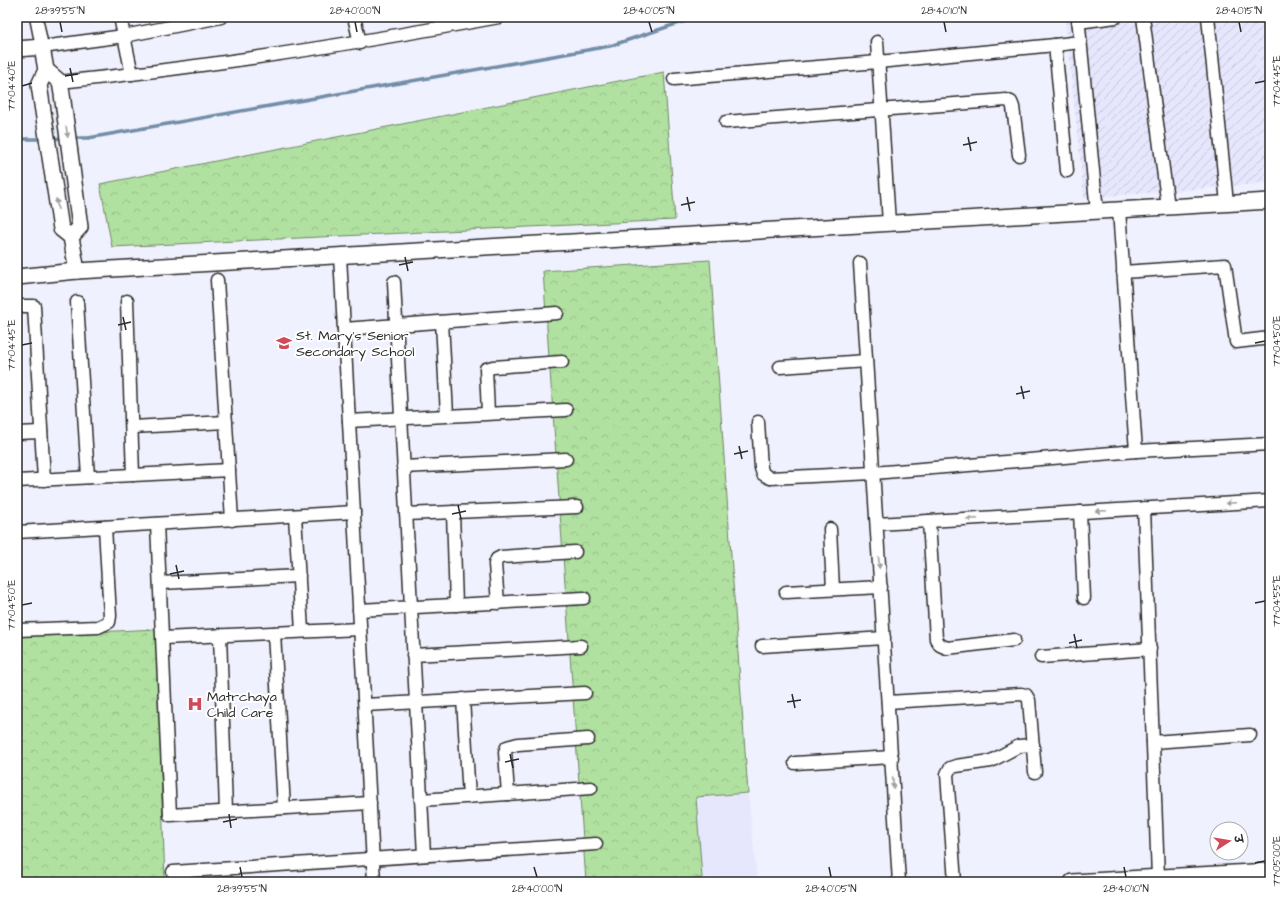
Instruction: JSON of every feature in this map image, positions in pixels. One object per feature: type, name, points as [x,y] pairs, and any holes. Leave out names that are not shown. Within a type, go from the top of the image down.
[{"type":"street","points":[[36,17],[46,70],[60,88],[74,176],[80,227],[71,237]]},
{"type":"street","points":[[120,17],[132,74]]},
{"type":"street","points":[[17,49],[124,36],[221,17]]},
{"type":"street","points":[[354,17],[360,43]]},
{"type":"street","points":[[60,88],[132,74],[360,43],[499,17]]},
{"type":"street","points":[[1097,212],[1078,19],[1116,17]]},
{"type":"street","points":[[1143,17],[1168,207]]},
{"type":"street","points":[[1208,17],[1227,203]]},
{"type":"street","points":[[877,42],[889,224]]},
{"type":"street","points":[[674,79],[878,62],[1080,42]]},
{"type":"street","points":[[1055,45],[1067,171]]},
{"type":"street","points":[[46,70],[39,85],[47,139],[61,229],[71,237],[77,272]]},
{"type":"street","points":[[726,122],[1006,100],[1011,102],[1013,106],[1019,155]]},
{"type":"street","points":[[17,277],[340,256],[1270,201]]},
{"type":"street","points":[[1119,210],[1136,451]]},
{"type":"street","points":[[340,256],[374,882]]},
{"type":"street","points":[[860,263],[899,882]]},
{"type":"street","points":[[1124,272],[1225,265],[1236,342],[1270,338]]},
{"type":"street","points":[[217,280],[232,520]]},
{"type":"street","points":[[394,282],[424,855]]},
{"type":"street","points":[[127,301],[133,475]]},
{"type":"street","points":[[77,302],[88,478]]},
{"type":"street","points":[[17,306],[34,306],[44,480]]},
{"type":"street","points":[[344,329],[557,313]]},
{"type":"street","points":[[442,322],[447,416]]},
{"type":"street","points":[[780,367],[866,361]]},
{"type":"street","points":[[488,414],[486,369],[493,367],[562,362]]},
{"type":"street","points":[[349,421],[566,410]]},
{"type":"street","points":[[132,427],[226,422]]},
{"type":"street","points":[[758,422],[761,468],[764,474],[770,478],[873,473],[1136,451],[1270,444]]},
{"type":"street","points":[[17,433],[41,432]]},
{"type":"street","points":[[403,467],[566,459]]},
{"type":"street","points":[[17,481],[229,470]]},
{"type":"street","points":[[877,524],[1270,501]]},
{"type":"street","points":[[406,514],[577,507]]},
{"type":"street","points":[[1144,508],[1158,877]]},
{"type":"street","points":[[17,532],[354,512]]},
{"type":"street","points":[[453,512],[456,605]]},
{"type":"street","points":[[1080,512],[1084,598]]},
{"type":"street","points":[[295,516],[302,631]]},
{"type":"street","points":[[929,521],[936,639],[940,645],[947,648],[1014,640]]},
{"type":"street","points":[[157,524],[170,814],[370,803]]},
{"type":"street","points":[[17,630],[98,627],[104,626],[109,622],[106,527]]},
{"type":"street","points":[[830,529],[833,589]]},
{"type":"street","points":[[498,603],[495,564],[496,559],[501,557],[575,552]]},
{"type":"street","points":[[160,583],[299,576]]},
{"type":"street","points":[[786,592],[881,587]]},
{"type":"street","points":[[359,610],[584,598]]},
{"type":"street","points":[[163,638],[360,629]]},
{"type":"street","points":[[274,633],[284,808]]},
{"type":"street","points":[[220,635],[226,812]]},
{"type":"street","points":[[762,646],[884,638]]},
{"type":"street","points":[[413,655],[581,646]]},
{"type":"street","points":[[1041,657],[1150,649]]},
{"type":"street","points":[[365,705],[585,693]]},
{"type":"street","points":[[888,702],[1021,694],[1026,695],[1029,700],[1035,772]]},
{"type":"street","points":[[463,699],[469,797]]},
{"type":"street","points":[[1153,742],[1250,735]]},
{"type":"street","points":[[508,794],[507,747],[518,744],[588,739]]},
{"type":"street","points":[[955,882],[947,774],[950,768],[991,761],[1019,746],[1033,745]]},
{"type":"street","points":[[795,763],[892,757]]},
{"type":"street","points":[[421,800],[591,788]]},
{"type":"street","points":[[174,872],[596,844]]},
{"type":"street","points":[[1080,882],[1158,877],[1236,877],[1270,870]]},
{"type":"shaded area","points":[[1065,17],[1270,17],[1270,183],[1084,198]]},
{"type":"shaded area","points":[[748,793],[757,878],[702,878],[696,797]]},
{"type":"green space","points":[[664,72],[675,220],[112,247],[100,184]]},
{"type":"green space","points":[[710,260],[748,793],[696,797],[702,878],[633,882],[586,882],[543,271]]},
{"type":"green space","points":[[156,629],[165,882],[17,882],[17,636]]},
{"type":"waterway","points":[[72,138],[88,138],[610,46],[697,17]]},
{"type":"waterway","points":[[50,139],[64,138]]},
{"type":"waterway","points":[[17,139],[44,139]]},
{"type":"place","name":"St. Mary's Senior Secondary School","points":[[284,343]]},
{"type":"place","name":"Matrchaya Child Care","points":[[195,704]]}]
